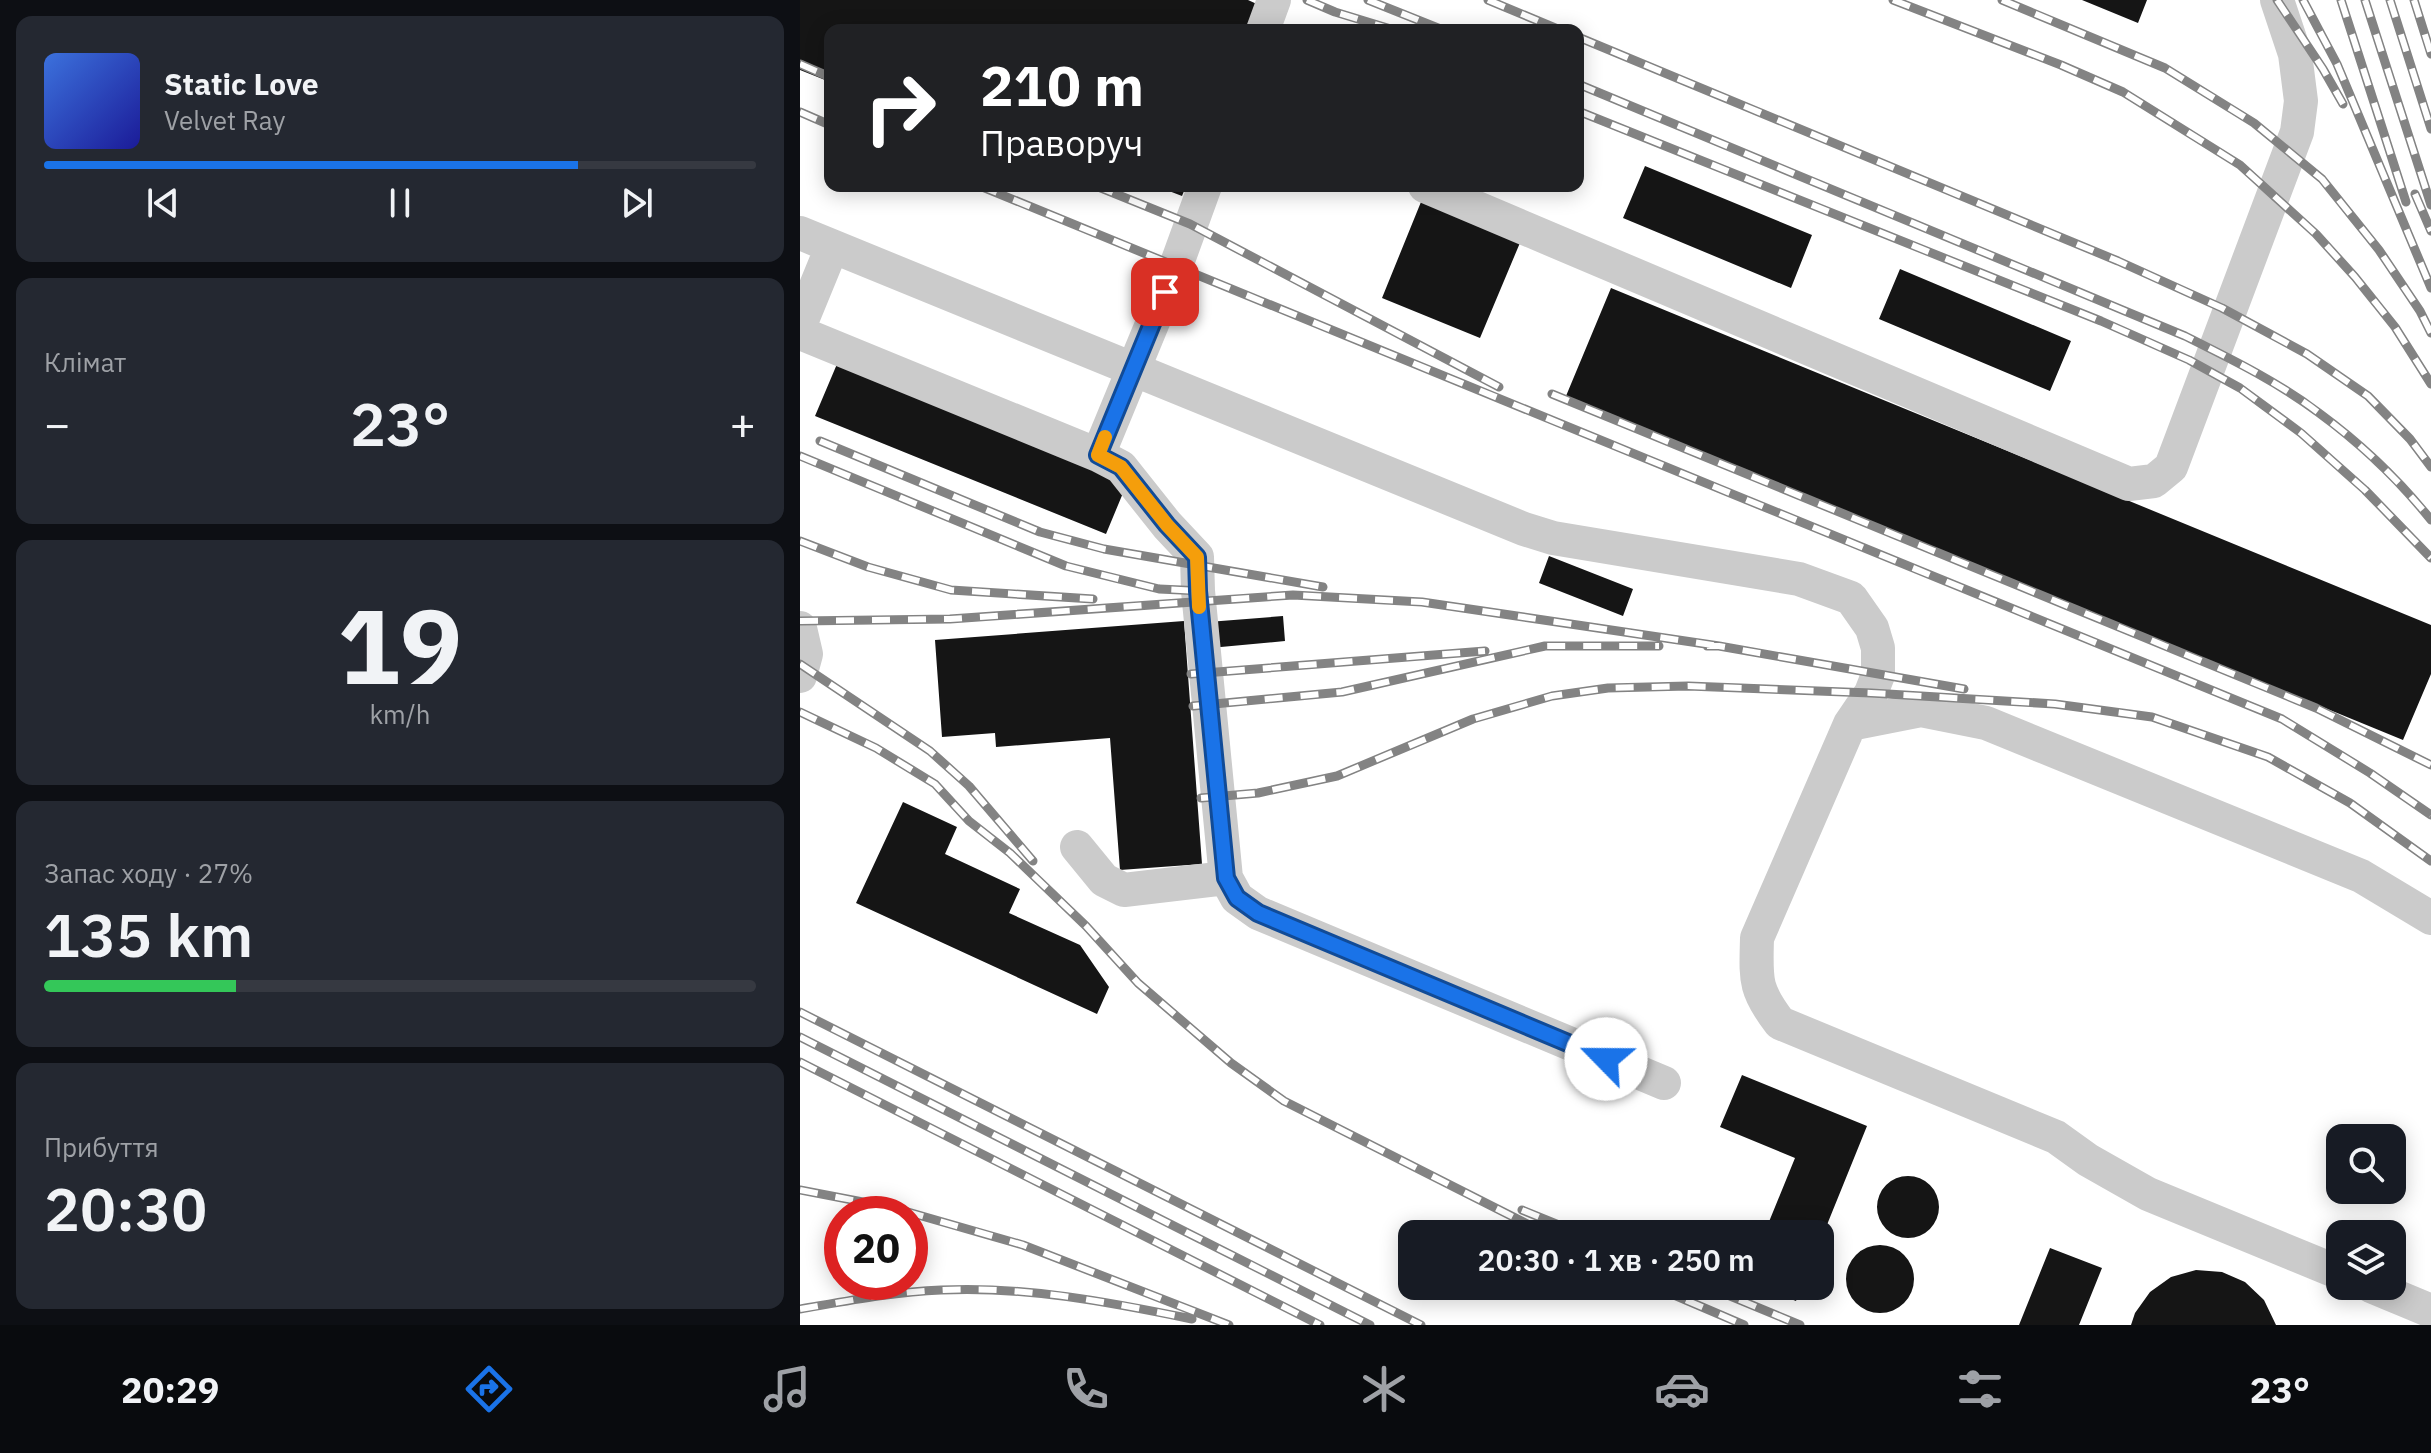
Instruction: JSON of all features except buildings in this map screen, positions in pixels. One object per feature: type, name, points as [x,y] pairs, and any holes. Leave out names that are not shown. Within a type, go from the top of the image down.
[{"type":"lane","points":[[1265,24],[1274,0]]},
{"type":"lane","points":[[1439,192],[2129,484],[2154,481],[2171,467],[2297,132],[2301,101],[2295,54],[2277,0]]},
{"type":"lane","points":[[1098,455],[1176,266],[1203,192]]},
{"type":"lane","points":[[800,233],[1524,529],[1553,538],[1799,579],[1851,598],[1872,628],[1878,648],[1878,675],[1871,693],[1850,724],[1757,938],[1756,973],[1762,999],[1780,1023],[2056,1137],[2088,1160],[2148,1194],[2326,1267]]},
{"type":"lane","points":[[800,325],[832,247]]},
{"type":"lane","points":[[800,333],[1121,467],[1197,557],[1226,878],[1237,898],[1258,913],[1664,1083]]},
{"type":"lane","points":[[800,628],[806,654],[800,676]]},
{"type":"lane","points":[[1850,724],[1921,710],[1986,723],[2361,876],[2431,918]]},
{"type":"lane","points":[[1077,847],[1104,880],[1124,890],[1226,878]]},
{"type":"lane","points":[[2405,1300],[2431,1311]]},
{"type":"railway","points":[[1307,0],[1374,24]]},
{"type":"railway","points":[[1368,0],[1428,24]]},
{"type":"railway","points":[[1488,0],[1546,24]]},
{"type":"railway","points":[[1893,0],[2123,92],[2240,165],[2316,234],[2355,277],[2395,327],[2431,384]]},
{"type":"railway","points":[[2002,0],[2165,68],[2254,123],[2322,179],[2379,250],[2431,333]]},
{"type":"railway","points":[[2277,0],[2343,104]]},
{"type":"railway","points":[[2303,0],[2337,64],[2431,288]]},
{"type":"railway","points":[[2341,0],[2406,202]]},
{"type":"railway","points":[[2365,0],[2431,205]]},
{"type":"railway","points":[[2390,0],[2431,129]]},
{"type":"railway","points":[[2414,0],[2431,54]]},
{"type":"railway","points":[[1584,39],[2118,261],[2222,308],[2307,354],[2368,396],[2410,439],[2431,467]]},
{"type":"railway","points":[[800,64],[824,74]]},
{"type":"railway","points":[[1584,86],[2220,353],[2287,391],[2334,425],[2392,476],[2431,520]]},
{"type":"railway","points":[[800,112],[824,122]]},
{"type":"railway","points":[[1584,113],[2101,321],[2189,360],[2240,388],[2301,433],[2365,490],[2431,558]]},
{"type":"railway","points":[[995,192],[2282,719],[2431,815]]},
{"type":"railway","points":[[1111,192],[1190,224],[1499,387]]},
{"type":"railway","points":[[2415,194],[2431,231]]},
{"type":"railway","points":[[1552,394],[2316,708],[2431,765]]},
{"type":"railway","points":[[820,441],[1040,532],[1104,549],[1323,587]]},
{"type":"railway","points":[[800,456],[1066,566],[1159,589],[1203,591]]},
{"type":"railway","points":[[800,541],[868,567],[951,590],[1093,599]]},
{"type":"railway","points":[[800,621],[950,619],[1293,595],[1422,602],[1719,646]]},
{"type":"railway","points":[[1193,706],[1342,692],[1545,646],[1659,646]]},
{"type":"railway","points":[[1707,646],[1964,689]]},
{"type":"railway","points":[[1191,674],[1485,651]]},
{"type":"railway","points":[[800,664],[930,751],[969,786],[1033,861]]},
{"type":"railway","points":[[1201,798],[1258,793],[1337,776],[1473,719],[1552,696],[1608,688],[1688,686],[1871,693],[2055,704],[2152,717],[2268,757],[2350,803],[2431,861]]},
{"type":"railway","points":[[800,712],[876,748],[935,784],[969,821],[1010,853],[1086,926],[1138,983],[1231,1063],[1284,1101],[1519,1220]]},
{"type":"railway","points":[[800,1012],[1421,1325]]},
{"type":"railway","points":[[800,1037],[1370,1325]]},
{"type":"railway","points":[[800,1062],[1320,1325]]},
{"type":"railway","points":[[800,1190],[894,1208],[1023,1245],[1229,1325]]},
{"type":"railway","points":[[1522,1210],[1547,1220]]},
{"type":"railway","points":[[800,1309],[870,1297],[972,1289],[1067,1297],[1192,1319]]},
{"type":"railway","points":[[1686,1300],[1744,1325]]},
{"type":"railway","points":[[1740,1300],[1800,1325]]},
{"type":"slow traffic","points":[[1105,437],[1098,455],[1121,467],[1197,557],[1199,607]]},
{"type":"route","points":[[1165,292],[1098,455],[1121,467],[1197,557],[1226,878],[1237,898],[1258,913],[1606,1059]]}]
